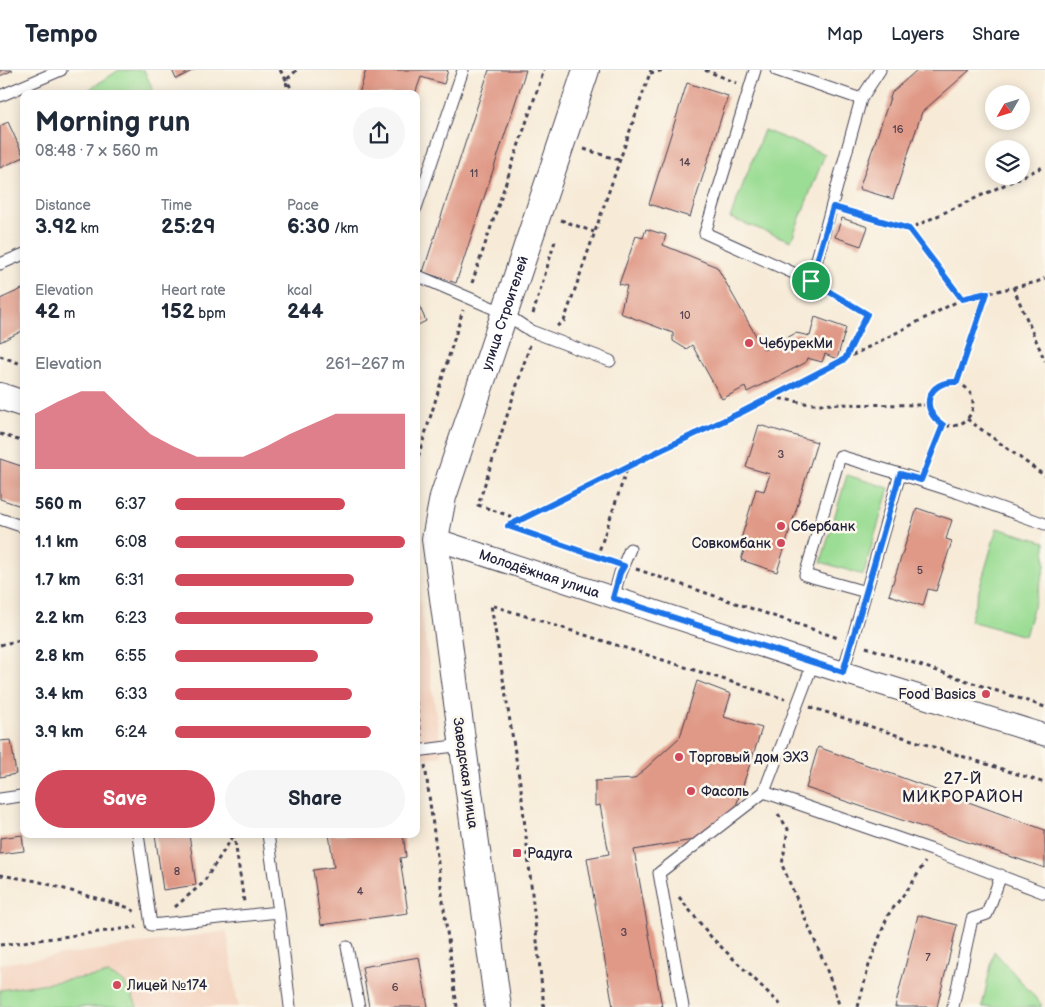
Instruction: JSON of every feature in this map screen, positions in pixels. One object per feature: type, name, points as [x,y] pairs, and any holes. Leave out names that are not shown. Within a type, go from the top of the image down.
[{"type":"street","name":"улица Строителей","points":[[425,536],[443,497],[586,70]]},
{"type":"street","points":[[0,396],[20,403]]},
{"type":"street","name":"Молодёжная улица","points":[[425,536],[813,663],[1045,735]]},
{"type":"street","name":"Заводская улица","points":[[425,536],[462,745],[498,1007]]},
{"type":"lane","points":[[0,96],[61,70]]},
{"type":"lane","points":[[420,196],[463,70]]},
{"type":"lane","points":[[755,70],[705,233],[811,281],[833,207],[861,99],[880,70]]},
{"type":"lane","points":[[776,70],[861,99]]},
{"type":"lane","points":[[0,264],[20,256]]},
{"type":"lane","points":[[420,277],[504,312],[532,330],[610,361]]},
{"type":"lane","points":[[866,592],[806,575],[840,456],[921,480],[1045,524]]},
{"type":"lane","points":[[843,672],[900,474]]},
{"type":"lane","points":[[0,519],[20,526]]},
{"type":"lane","points":[[613,598],[620,573],[630,549]]},
{"type":"lane","points":[[683,1007],[659,873],[764,792],[813,663]]},
{"type":"lane","points":[[420,751],[462,745]]},
{"type":"lane","points":[[764,792],[932,850],[1045,893]]},
{"type":"lane","points":[[0,799],[20,796]]},
{"type":"lane","points":[[139,838],[151,925],[279,912]]},
{"type":"lane","points":[[269,838],[290,1007]]},
{"type":"lane","points":[[953,1007],[972,920],[988,914],[1001,875]]},
{"type":"lane","points":[[347,947],[359,1007]]},
{"type":"path","points":[[280,70],[292,90]]},
{"type":"path","points":[[286,80],[297,70]]},
{"type":"path","points":[[420,451],[467,296],[544,70]]},
{"type":"path","points":[[530,345],[564,322],[650,72],[665,70]]},
{"type":"path","points":[[705,70],[749,87]]},
{"type":"path","points":[[286,80],[287,90]]},
{"type":"path","points":[[581,158],[587,140]]},
{"type":"path","points":[[584,149],[619,160]]},
{"type":"path","points":[[909,229],[1045,166]]},
{"type":"path","points":[[833,207],[909,229],[962,299]]},
{"type":"path","points":[[558,229],[563,213]]},
{"type":"path","points":[[561,220],[594,232]]},
{"type":"path","points":[[508,526],[510,516],[478,505],[530,345],[534,309],[556,238]]},
{"type":"path","points":[[508,526],[771,397],[962,299],[1045,278]]},
{"type":"path","points":[[811,281],[867,314],[845,359]]},
{"type":"path","points":[[1013,287],[1045,361]]},
{"type":"path","points":[[957,382],[987,293]]},
{"type":"path","points":[[0,356],[20,364]]},
{"type":"path","points":[[957,382],[965,386],[970,394],[973,402],[972,411],[967,419],[960,424],[943,425],[931,413],[928,405],[930,396],[934,389],[941,384],[957,382]]},
{"type":"path","points":[[771,397],[810,404],[928,405]]},
{"type":"path","points":[[967,419],[1045,476]]},
{"type":"path","points":[[921,480],[943,425]]},
{"type":"path","points":[[0,434],[20,441]]},
{"type":"path","points":[[597,557],[628,466]]},
{"type":"path","points":[[508,526],[1045,707]]},
{"type":"path","points":[[544,1007],[521,789],[491,605],[1045,783]]},
{"type":"path","points":[[0,645],[20,640]]},
{"type":"path","points":[[420,751],[457,1007]]},
{"type":"path","points":[[764,792],[788,829],[782,865],[824,962],[840,1007]]},
{"type":"path","points":[[0,945],[151,925],[204,883],[232,838]]},
{"type":"path","points":[[235,838],[246,916]]},
{"type":"path","points":[[858,1007],[869,966],[888,915],[911,885],[932,850]]},
{"type":"path","points":[[659,873],[712,938],[783,1007]]},
{"type":"path","points":[[0,875],[37,881],[130,908],[151,925]]},
{"type":"shaded area","points":[[420,602],[442,756],[420,759]]},
{"type":"shaded area","name":"Лицей №174","points":[[227,931],[238,1007],[0,1007],[0,964]]},
{"type":"green space","points":[[119,70],[144,70],[153,90],[88,90]]},
{"type":"green space","points":[[764,130],[825,154],[791,241],[730,218]]},
{"type":"green space","points":[[847,475],[889,488],[863,575],[821,562]]},
{"type":"green space","points":[[997,528],[1045,542],[1045,567],[1025,636],[970,621]]},
{"type":"green space","points":[[994,951],[1041,1004],[1041,1007],[982,1007]]},
{"type":"green space","points":[[109,974],[124,982],[137,1007],[0,1007],[0,990]]},
{"type":"building","points":[[0,70],[13,70],[0,76]]},
{"type":"building","points":[[172,70],[194,70],[176,79]]},
{"type":"building","points":[[366,70],[448,70],[444,84],[421,77],[416,90],[360,90]]},
{"type":"building","points":[[489,70],[526,70],[456,283],[423,272]]},
{"type":"building","points":[[917,70],[970,70],[922,112],[893,199],[859,189],[892,92]]},
{"type":"building","points":[[687,83],[728,96],[690,217],[649,204]]},
{"type":"building","points":[[8,122],[20,148],[20,159],[0,168],[0,126]]},
{"type":"building","points":[[842,218],[868,227],[861,246],[835,237]]},
{"type":"building","points":[[646,229],[666,235],[663,245],[717,267],[764,350],[796,333],[810,336],[815,317],[846,328],[837,359],[825,354],[822,362],[807,358],[805,363],[747,392],[745,387],[722,399],[692,345],[686,349],[673,341],[673,333],[620,313],[627,286],[619,284],[636,236],[643,238]]},
{"type":"building","points":[[20,290],[20,332],[0,342],[0,299]]},
{"type":"building","points":[[420,308],[426,321],[420,324]]},
{"type":"building","points":[[759,425],[817,442],[777,572],[741,560],[747,541],[741,539],[756,489],[764,491],[770,474],[746,467]]},
{"type":"building","points":[[0,459],[20,466],[20,506],[0,499]]},
{"type":"building","points":[[917,508],[952,520],[946,539],[952,541],[936,591],[928,589],[923,606],[889,595]]},
{"type":"building","points":[[697,681],[731,694],[724,717],[762,728],[736,806],[699,839],[634,850],[662,1007],[613,1007],[587,858],[609,854],[600,805],[595,806],[595,781],[634,779],[680,737]]},
{"type":"building","points":[[11,740],[16,774],[0,777],[0,741]]},
{"type":"building","points":[[818,747],[1045,830],[1045,868],[806,788]]},
{"type":"building","points":[[20,835],[20,838],[22,838],[24,851],[0,854],[0,838]]},
{"type":"building","points":[[156,838],[190,838],[196,885],[163,890]]},
{"type":"building","points":[[330,838],[404,838],[406,857],[400,858],[408,913],[321,925],[313,870],[334,867]]},
{"type":"building","points":[[918,915],[957,925],[937,1007],[895,1007]]},
{"type":"building","points":[[419,957],[428,1007],[369,1007],[362,967]]},
{"type":"place","name":"ЧебурекМи","points":[[749,343]]},
{"type":"place","name":"Сбербанк","points":[[781,526]]},
{"type":"place","name":"Совкомбанк","points":[[781,543]]},
{"type":"place","name":"Food Basics","points":[[986,694]]},
{"type":"place","name":"Торговый дом ЭХЗ","points":[[679,757]]},
{"type":"place","name":"Фасоль","points":[[691,791]]},
{"type":"place","name":"Радуга","points":[[517,853]]},
{"type":"place","name":"Лицей №174","points":[[117,985]]},
{"type":"district","name":"27-Й МИКРОРАЙОН","points":[[963,787]]},
{"type":"route","points":[[833,207],[909,229],[962,299],[987,293],[957,382],[941,384],[934,389],[930,396],[928,405],[931,413],[943,425],[921,480],[900,474],[843,672],[613,598],[620,573],[624,566],[508,526],[742,412],[845,359],[867,314],[811,281],[833,207]]}]
